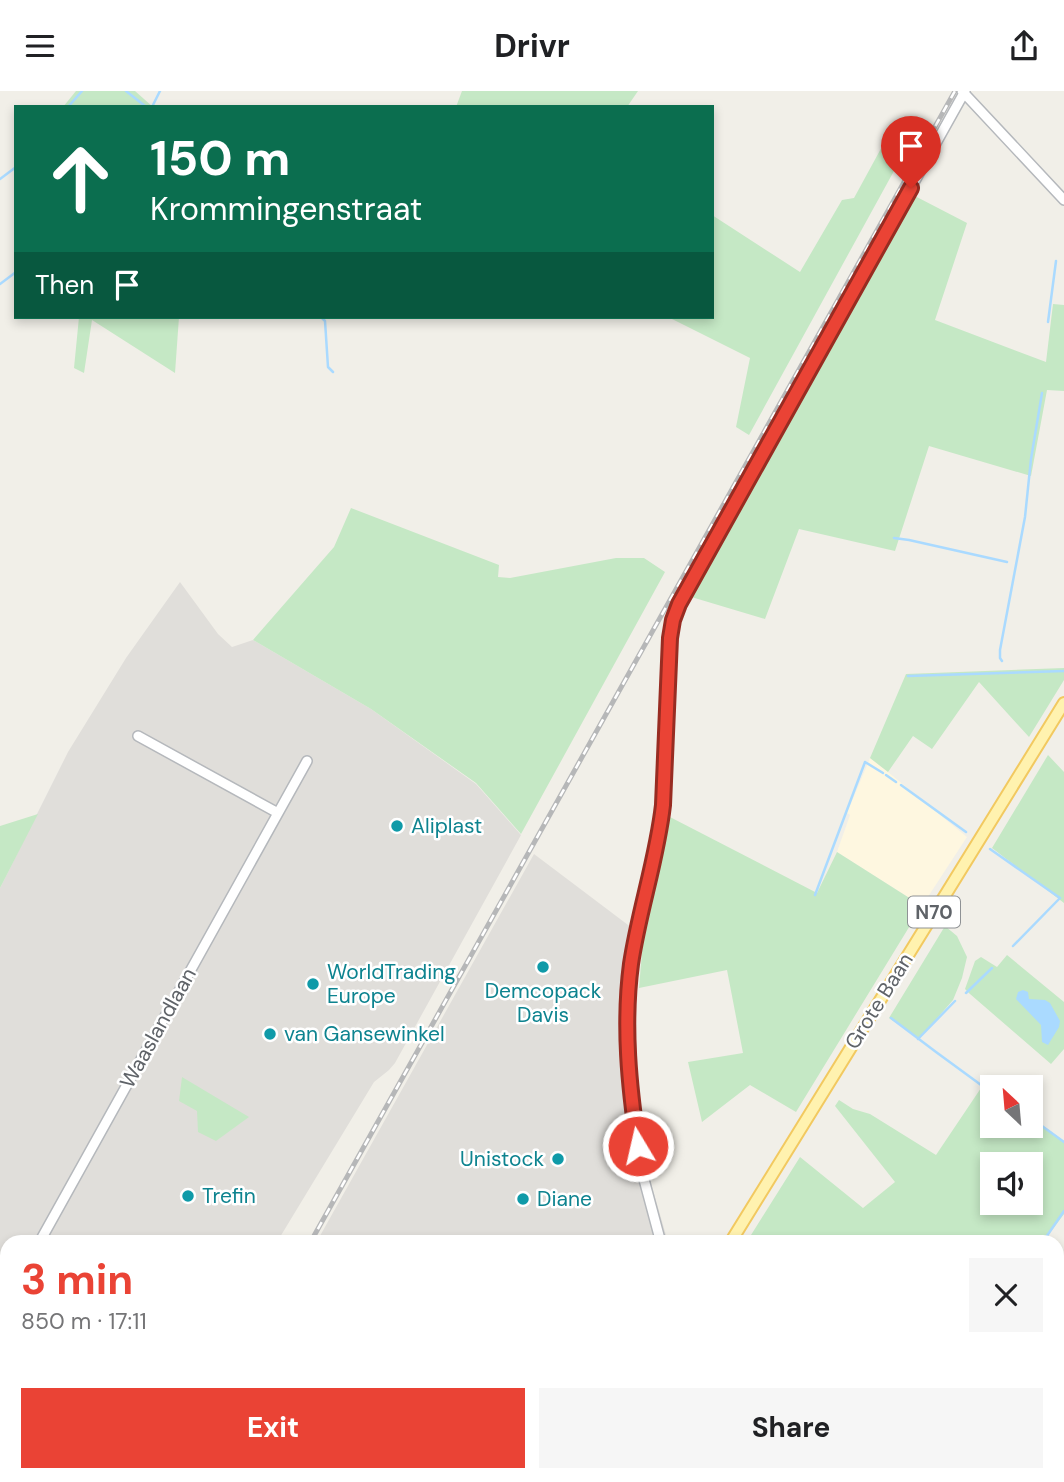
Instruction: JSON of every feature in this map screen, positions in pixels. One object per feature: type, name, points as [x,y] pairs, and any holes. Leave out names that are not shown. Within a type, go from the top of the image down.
[{"type":"main road","name":"Grote Baan","points":[[735,1235],[1064,703]]},
{"type":"street","points":[[660,1235],[642,1172],[630,1095],[627,1049],[631,964],[663,805],[670,638],[679,604],[964,92],[1064,200]]},
{"type":"street","points":[[138,736],[278,813]]},
{"type":"street","name":"Waaslandlaan","points":[[43,1235],[307,761]]},
{"type":"shaded area","points":[[180,582],[218,634],[232,647],[253,640],[371,709],[476,784],[521,835],[395,1063],[374,1082],[281,1235],[0,1235],[0,888],[68,752],[126,658]]},
{"type":"shaded area","points":[[870,758],[967,837],[922,906],[837,852],[850,815],[847,813]]},
{"type":"shaded area","points":[[534,854],[640,934],[635,985],[634,1050],[648,1173],[666,1235],[320,1235]]},
{"type":"green space","points":[[76,91],[135,91],[151,105],[65,105]]},
{"type":"green space","points":[[462,91],[638,91],[628,105],[457,105]]},
{"type":"green space","points":[[896,121],[917,129],[749,435],[736,427],[750,358],[672,319],[714,319],[714,216],[800,272],[842,200],[854,198]]},
{"type":"green space","points":[[911,194],[967,223],[935,320],[1046,362],[1053,304],[1064,305],[1064,391],[1047,390],[1031,476],[929,446],[895,551],[799,529],[765,619],[688,596]]},
{"type":"green space","points":[[79,319],[179,319],[175,373],[92,320],[84,373],[74,368]]},
{"type":"green space","points":[[351,508],[499,565],[498,577],[510,578],[616,558],[644,558],[665,572],[521,834],[476,783],[371,709],[253,640],[334,547]]},
{"type":"green space","points":[[1064,668],[1064,680],[1029,737],[979,682],[932,749],[913,736],[888,772],[870,758],[906,674]]},
{"type":"green space","points":[[1048,755],[1064,772],[1064,903],[992,848]]},
{"type":"green space","points":[[38,814],[0,888],[0,826]]},
{"type":"green space","points":[[668,816],[817,893],[837,852],[922,906],[796,1112],[750,1085],[702,1122],[688,1062],[743,1053],[727,970],[639,988],[644,928]]},
{"type":"green space","points":[[945,926],[957,936],[967,957],[953,1000],[919,1039],[889,1018]]},
{"type":"green space","points":[[1007,955],[1064,1002],[1064,1049],[1051,1064],[965,989],[975,961],[981,957],[997,967]]},
{"type":"green space","points":[[182,1077],[249,1117],[216,1141],[198,1132],[197,1111],[179,1101]]},
{"type":"green space","points":[[980,1089],[980,1138],[1043,1138],[1043,1126],[1064,1141],[1064,1214],[1048,1235],[751,1235],[800,1157],[863,1208],[895,1182],[835,1106],[839,1100],[853,1109],[870,1114],[936,1155]]},
{"type":"water","points":[[1018,992],[1028,992],[1029,999],[1050,1003],[1060,1021],[1048,1045],[1042,1042],[1041,1025],[1016,999]]},
{"type":"waterway","points":[[70,105],[82,91]]},
{"type":"waterway","points":[[126,91],[144,105]]},
{"type":"waterway","points":[[153,105],[160,91]]},
{"type":"waterway","points":[[0,179],[14,168]]},
{"type":"waterway","points":[[1048,322],[1056,261]]},
{"type":"waterway","points":[[0,284],[14,274]]},
{"type":"waterway","points":[[323,319],[328,367],[333,372]]},
{"type":"waterway","points":[[1002,661],[1000,650],[1025,517],[1042,393]]},
{"type":"waterway","points":[[894,538],[1007,562]]},
{"type":"waterway","points":[[908,676],[1064,671]]},
{"type":"waterway","points":[[815,895],[865,762],[883,773]]},
{"type":"waterway","points":[[886,775],[896,782]]},
{"type":"waterway","points":[[901,785],[966,832]]},
{"type":"waterway","points":[[990,849],[1060,898],[1013,946]]},
{"type":"waterway","points":[[966,993],[992,968]]},
{"type":"waterway","points":[[918,1039],[955,1001]]},
{"type":"waterway","points":[[891,1018],[980,1084]]},
{"type":"waterway","points":[[1043,1127],[1064,1142]]},
{"type":"waterway","points":[[1048,1235],[1064,1211]]},
{"type":"railway","points":[[314,1235],[955,91]]},
{"type":"place","name":"Aliplast","points":[[397,826]]},
{"type":"place","name":"Demcopack Davis","points":[[543,967]]},
{"type":"place","name":"WorldTrading Europe","points":[[313,984]]},
{"type":"place","name":"van Gansewinkel","points":[[270,1034]]},
{"type":"place","name":"Unistock","points":[[558,1159]]},
{"type":"place","name":"Trefin","points":[[188,1196]]},
{"type":"place","name":"Diane","points":[[523,1199]]},
{"type":"route","points":[[638,1146],[630,1095],[627,1049],[631,964],[660,830],[673,620],[679,604],[911,188]]}]
